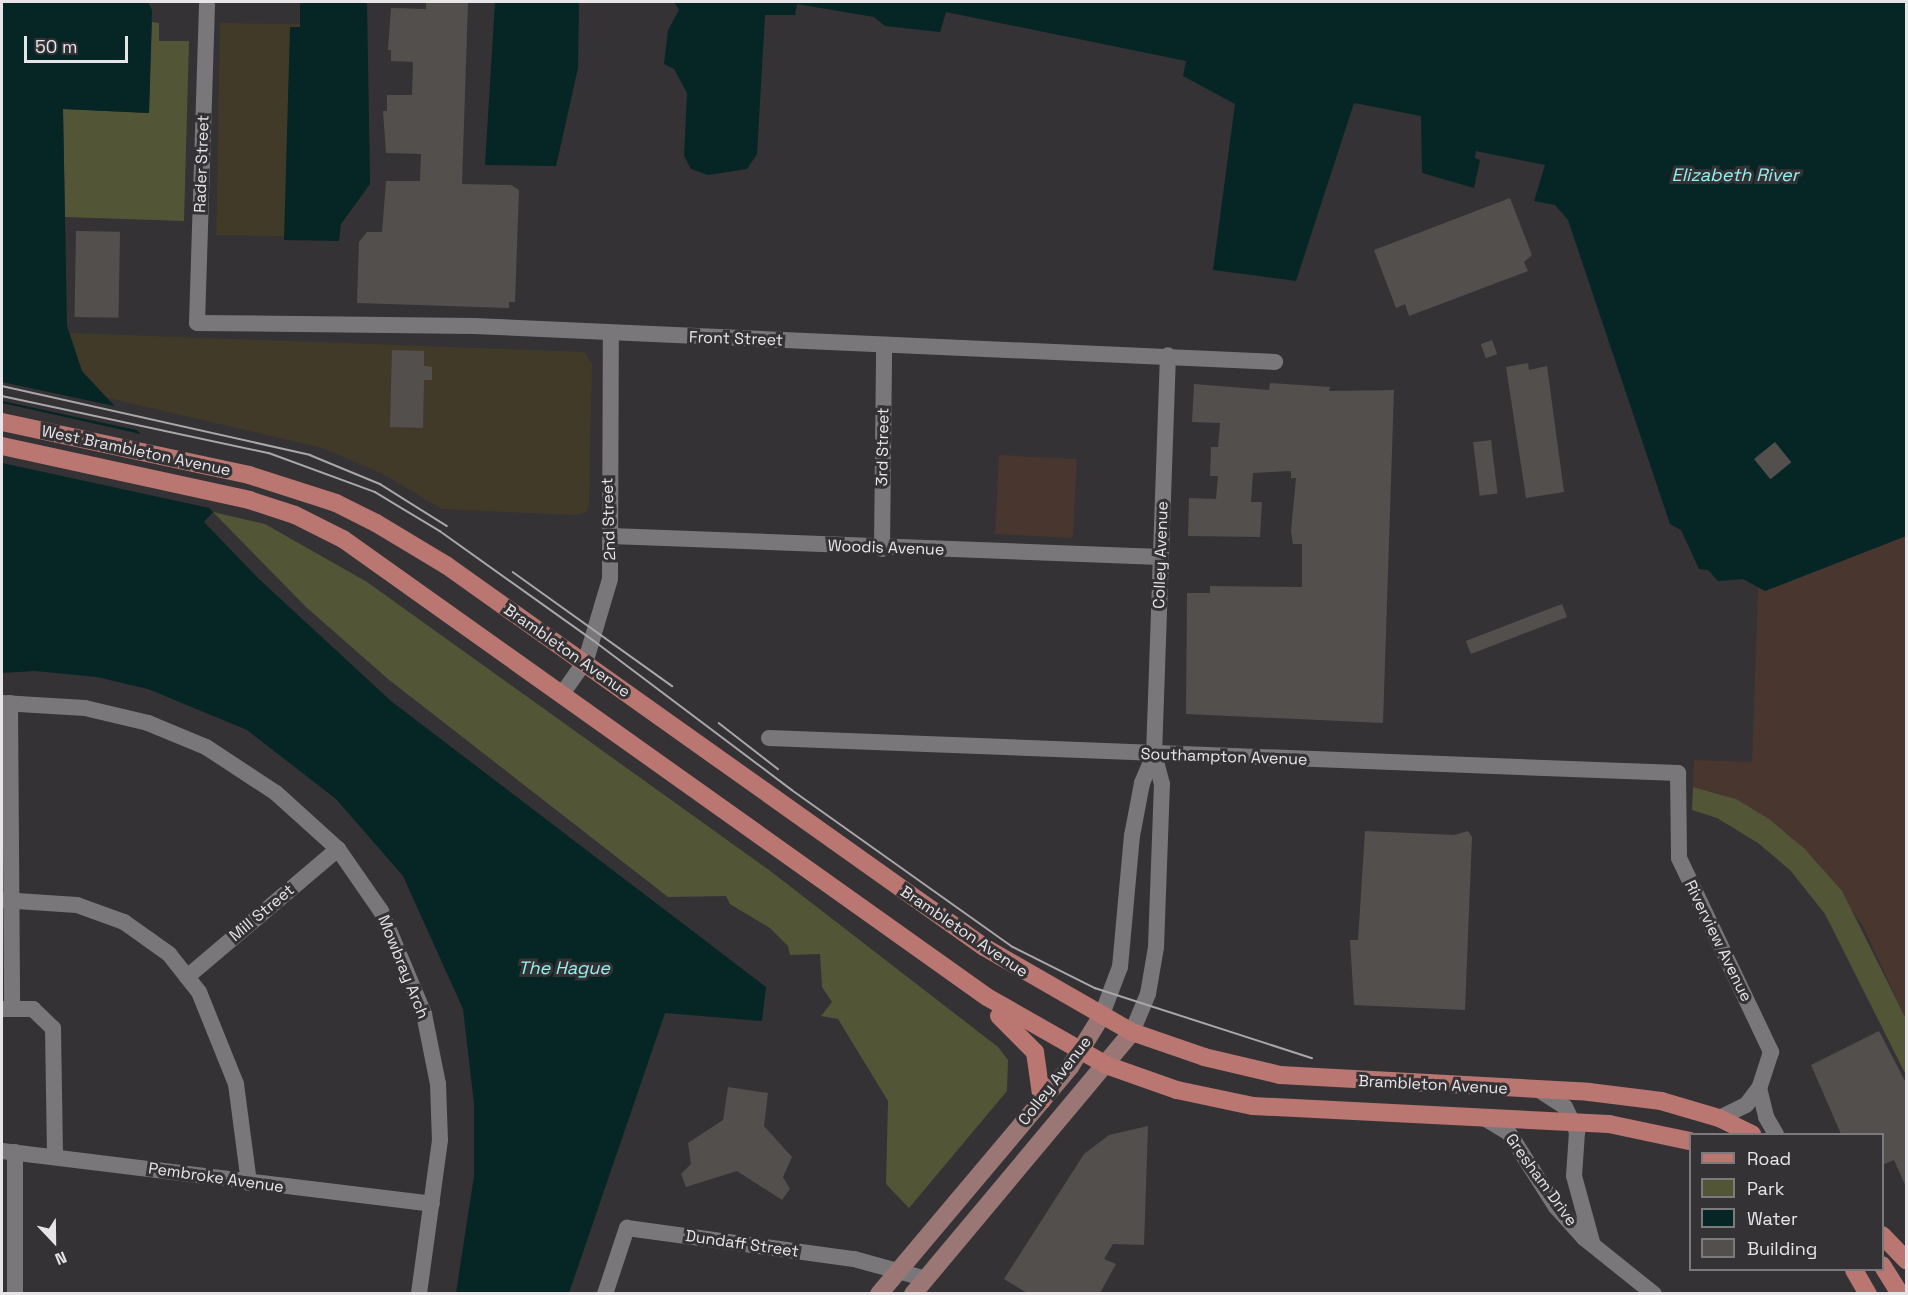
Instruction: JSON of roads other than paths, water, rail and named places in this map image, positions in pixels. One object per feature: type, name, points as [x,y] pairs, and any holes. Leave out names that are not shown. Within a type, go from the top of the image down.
[{"type":"main road","name":"West Brambleton Avenue","points":[[2,422],[270,481]]},
{"type":"main road","name":"West Brambleton Avenue","points":[[2,446],[266,506]]},
{"type":"main road","name":"Brambleton Avenue","points":[[270,481],[336,503],[399,536],[584,663],[984,947],[1101,1017],[1132,1032],[1213,1059],[1280,1075],[1625,1095],[1719,1118],[1750,1133]]},
{"type":"main road","name":"Brambleton Avenue","points":[[266,506],[311,522],[362,551],[946,969],[1081,1054],[1177,1090],[1253,1106],[1636,1127],[1689,1141]]},
{"type":"main road","points":[[946,969],[1035,1052],[1042,1101]]},
{"type":"main road","name":"Colley Avenue","points":[[879,1293],[896,1269],[1081,1054],[1101,1017]]},
{"type":"main road","name":"Colley Avenue","points":[[918,1286],[1132,1032]]},
{"type":"main road","points":[[1884,1237],[1906,1260]]},
{"type":"main road","points":[[1884,1268],[1900,1293]]},
{"type":"main road","points":[[1855,1271],[1868,1293]]},
{"type":"street","name":"Rader Street","points":[[197,323],[207,5]]},
{"type":"street","name":"Front Street","points":[[197,323],[350,322],[1168,355],[1275,362]]},
{"type":"street","name":"2nd Street","points":[[562,694],[584,663],[608,592],[611,536],[607,461],[611,334]]},
{"type":"street","name":"3rd Street","points":[[882,549],[884,345]]},
{"type":"street","name":"Colley Avenue","points":[[1132,1032],[1148,994],[1156,947],[1162,784],[1154,755],[1168,355]]},
{"type":"street","name":"Woodis Avenue","points":[[611,536],[882,549],[1161,557]]},
{"type":"street","name":"Mowbray Arch","points":[[6,703],[85,708],[148,723],[206,747],[276,793],[338,849],[381,911],[424,1014],[438,1084],[440,1129],[419,1293]]},
{"type":"street","points":[[6,703],[7,1009],[33,1009],[52,1028],[55,1157]]},
{"type":"street","name":"Southampton Avenue","points":[[769,738],[1678,781]]},
{"type":"street","name":"Colley Avenue","points":[[1101,1017],[1120,967],[1132,836],[1142,783],[1154,755]]},
{"type":"street","name":"Riverview Avenue","points":[[1678,781],[1678,858],[1771,1052],[1759,1088],[1735,1113],[1719,1118]]},
{"type":"street","name":"Mill Street","points":[[187,977],[338,849]]},
{"type":"street","points":[[6,900],[77,905],[124,922],[169,954],[199,992],[236,1084],[249,1183]]},
{"type":"street","points":[[1759,1088],[1766,1117],[1775,1133]]},
{"type":"street","points":[[1539,1090],[1565,1107],[1573,1122]]},
{"type":"street","name":"Gresham Drive","points":[[1485,1118],[1509,1133],[1556,1206],[1593,1246],[1654,1293]]},
{"type":"street","name":"Gresham Drive","points":[[1573,1122],[1578,1204],[1593,1246]]},
{"type":"street","points":[[8,1152],[15,1293]]},
{"type":"street","name":"Pembroke Avenue","points":[[8,1152],[432,1204]]},
{"type":"street","name":"Dundaff Street","points":[[605,1293],[627,1228],[854,1258],[896,1269],[918,1286]]},
{"type":"water","name":"The Hague","points":[[2,2],[148,2],[152,10],[149,113],[63,109],[67,326],[82,371],[213,512],[204,522],[259,579],[391,701],[766,987],[762,1021],[665,1013],[569,1293],[456,1293],[474,1176],[474,1104],[463,1009],[403,876],[336,799],[247,730],[148,689],[97,677],[35,671],[2,673]]},
{"type":"water","points":[[300,2],[367,2],[370,184],[341,224],[339,241],[284,240],[290,27],[300,27]]},
{"type":"water","points":[[495,2],[579,2],[578,68],[556,166],[485,165]]},
{"type":"water","name":"Elizabeth River","points":[[674,2],[1906,2],[1906,536],[1765,591],[1743,579],[1718,581],[1708,570],[1699,569],[1681,530],[1670,524],[1568,220],[1555,205],[1534,201],[1545,165],[1476,151],[1475,158],[1480,160],[1474,188],[1422,173],[1421,116],[1354,103],[1296,281],[1213,270],[1235,104],[1183,76],[1186,61],[946,12],[940,32],[885,26],[874,17],[797,4],[795,15],[765,15],[757,154],[747,169],[708,175],[691,169],[684,156],[687,93],[674,69],[664,64],[668,30],[679,10]]},
{"type":"tram line","points":[[2,386],[310,455],[380,484],[447,526]]},
{"type":"tram line","points":[[2,396],[269,453],[375,492],[440,531],[593,640],[792,790],[1013,947],[1095,988],[1312,1058]]},
{"type":"tram line","points":[[513,572],[672,686]]},
{"type":"tram line","points":[[719,723],[778,769]]}]
